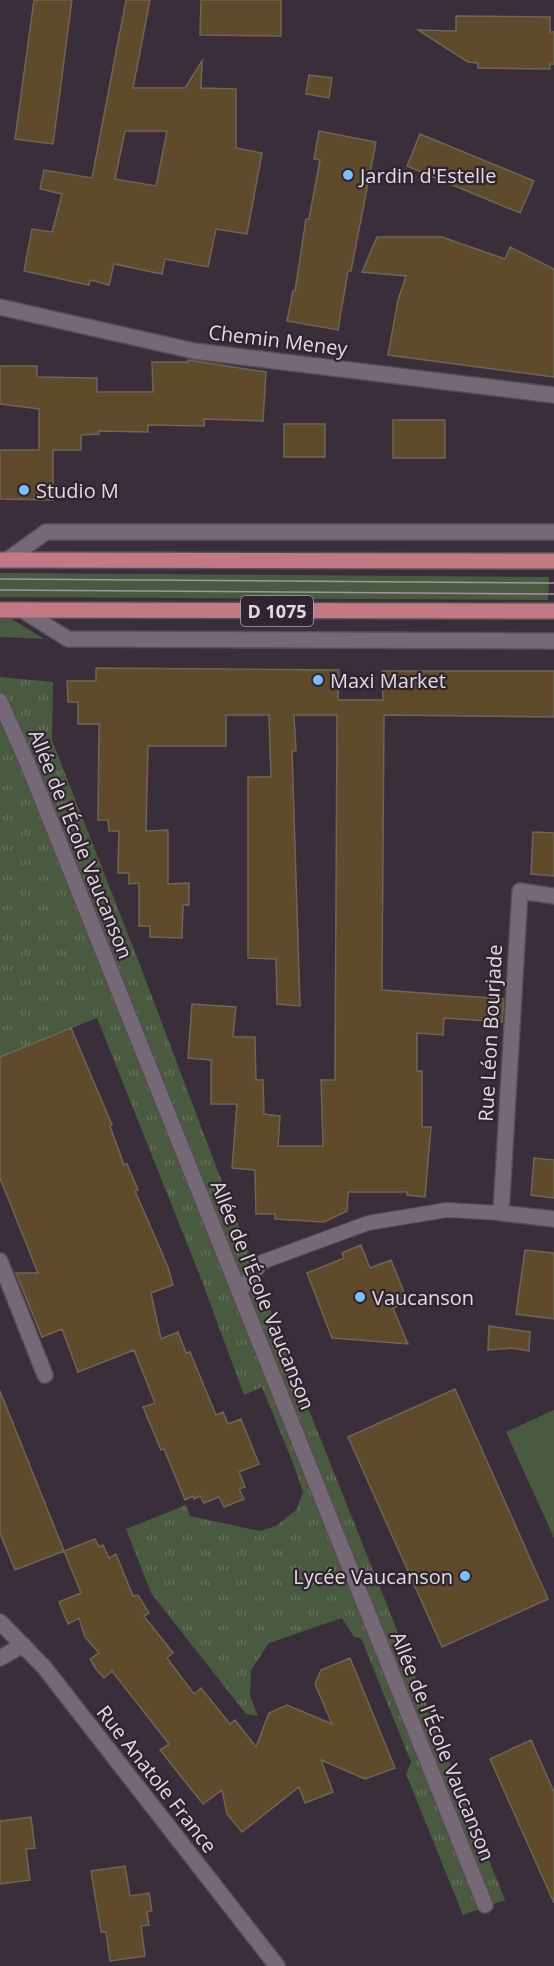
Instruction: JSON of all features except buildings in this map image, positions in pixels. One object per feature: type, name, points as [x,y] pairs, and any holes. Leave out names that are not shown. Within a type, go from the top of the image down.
[{"type":"main road","points":[[3,560],[554,561]]},
{"type":"main road","name":"D 1075","points":[[0,610],[554,611]]},
{"type":"street","name":"Chemin Meney","points":[[0,307],[194,351],[554,395]]},
{"type":"street","points":[[3,560],[46,532],[554,532]]},
{"type":"street","points":[[22,610],[68,639],[554,641]]},
{"type":"street","name":"Allée de l'École Vaucanson","points":[[0,701],[27,762],[485,1905]]},
{"type":"street","name":"Rue Léon Bourjade","points":[[501,1213],[520,891],[554,896]]},
{"type":"street","points":[[501,1213],[554,1219]]},
{"type":"street","points":[[0,1260],[45,1375]]},
{"type":"street","name":"Rue Anatole France","points":[[0,1622],[44,1666],[277,1966]]},
{"type":"street","points":[[0,1658],[23,1645]]},
{"type":"lane","points":[[239,1293],[262,1262],[368,1223],[447,1210],[501,1213]]},
{"type":"green space","points":[[0,573],[549,577],[548,600],[0,597]]},
{"type":"green space","points":[[0,618],[12,619],[44,639],[0,637]]},
{"type":"green space","points":[[0,677],[53,682],[52,740],[295,1375],[505,1900],[463,1915],[406,1774],[411,1762],[361,1638],[354,1637],[342,1618],[269,1643],[251,1670],[250,1696],[258,1716],[246,1714],[151,1593],[126,1529],[186,1505],[190,1516],[260,1531],[276,1526],[296,1510],[303,1492],[262,1387],[244,1395],[200,1276],[97,1018],[0,1057]]},
{"type":"green space","points":[[554,1410],[554,1538],[506,1432]]},
{"type":"tram line","points":[[0,579],[554,583]]},
{"type":"tram line","points":[[0,590],[554,594]]},
{"type":"place","name":"Jardin d'Estelle","points":[[348,175]]},
{"type":"place","name":"Studio M","points":[[24,490]]},
{"type":"place","name":"Maxi Market","points":[[318,680]]},
{"type":"place","name":"Vaucanson","points":[[360,1297]]},
{"type":"place","name":"Lycée Vaucanson","points":[[465,1576]]}]
